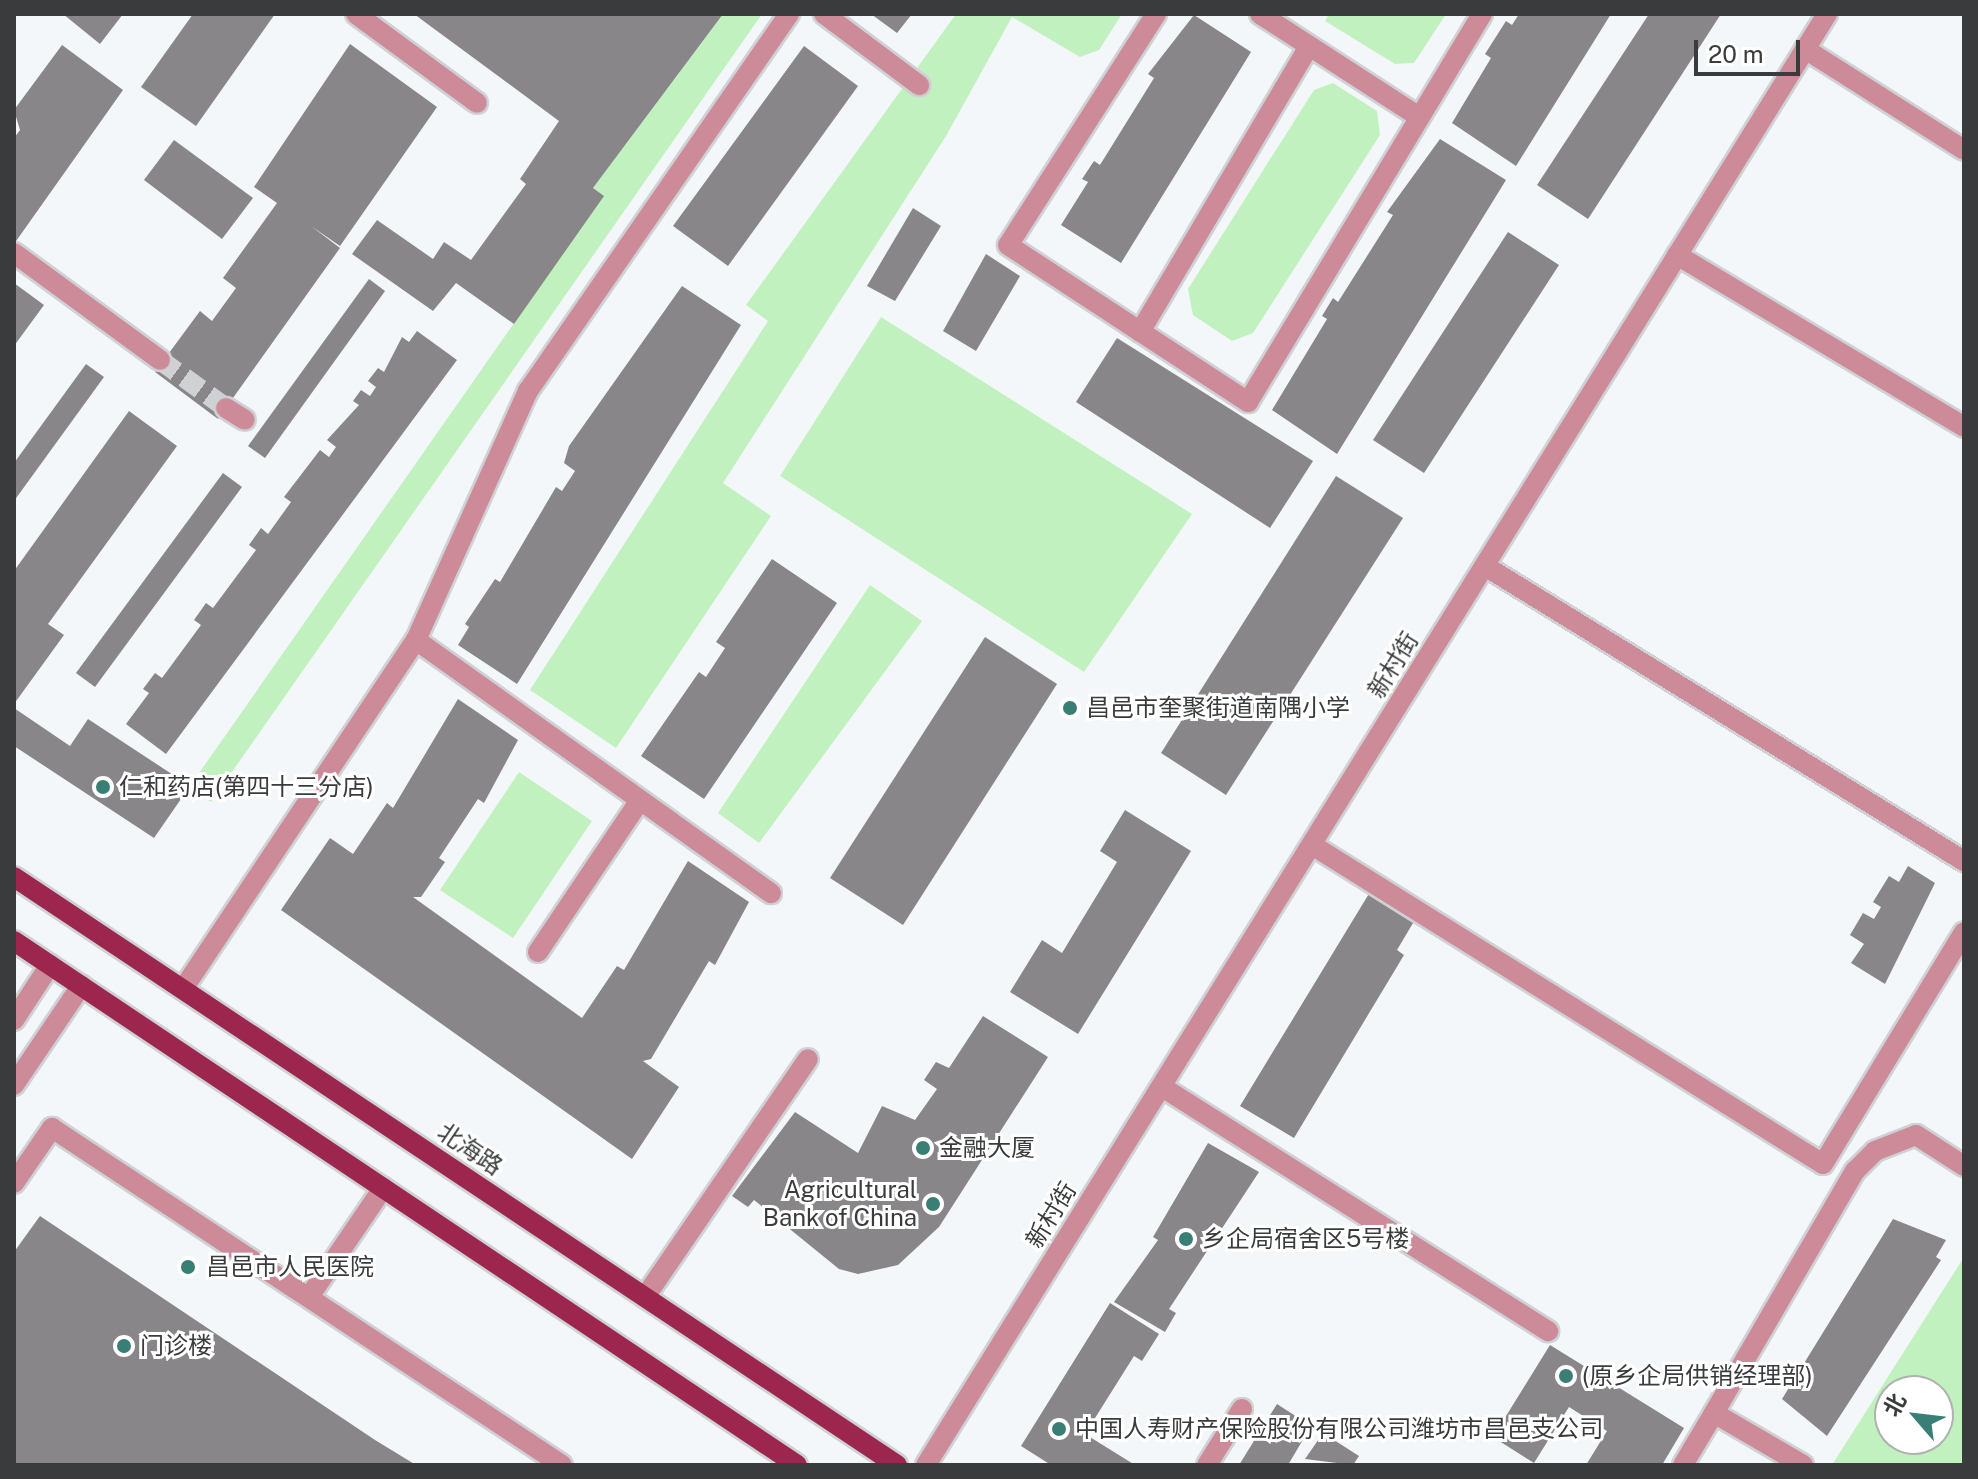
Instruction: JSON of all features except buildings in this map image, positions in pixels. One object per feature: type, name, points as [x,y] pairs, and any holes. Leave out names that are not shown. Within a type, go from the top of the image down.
[{"type":"main road","name":"北海路","points":[[14,877],[897,1465]]},
{"type":"main road","points":[[14,941],[797,1465]]},
{"type":"street","points":[[356,14],[477,103]]},
{"type":"street","points":[[183,989],[416,640],[528,391],[789,14]]},
{"type":"street","points":[[824,14],[919,85]]},
{"type":"street","points":[[1156,14],[1008,245],[1248,402],[1482,14]]},
{"type":"street","points":[[1260,14],[1419,117]]},
{"type":"street","name":"新村街","points":[[926,1465],[1827,14]]},
{"type":"street","points":[[1140,332],[1309,46]]},
{"type":"street","points":[[1805,49],[1964,150]]},
{"type":"street","points":[[14,253],[160,360]]},
{"type":"street","points":[[1677,255],[1964,427]]},
{"type":"street","points":[[226,408],[245,420]]},
{"type":"street","points":[[1485,566],[1964,861]]},
{"type":"street","points":[[416,640],[771,893]]},
{"type":"street","points":[[538,952],[640,800]]},
{"type":"street","points":[[1312,845],[1823,1164],[1964,932]]},
{"type":"street","points":[[14,1020],[50,965]]},
{"type":"street","points":[[14,1085],[81,986]]},
{"type":"street","points":[[645,1297],[808,1059]]},
{"type":"street","points":[[1162,1087],[1548,1331]]},
{"type":"street","points":[[14,1183],[52,1128],[562,1465]]},
{"type":"street","points":[[1683,1465],[1855,1171],[1875,1151],[1916,1135],[1964,1166]]},
{"type":"street","points":[[309,1297],[383,1188]]},
{"type":"street","points":[[1207,1465],[1242,1409]]},
{"type":"street","points":[[1714,1413],[1803,1465]]},
{"type":"green space","points":[[723,14],[762,14],[211,802],[190,786],[603,196],[593,188]]},
{"type":"green space","points":[[956,14],[1122,14],[1099,50],[1080,57],[1012,17],[946,136],[723,483],[771,516],[616,748],[530,690],[768,321],[746,305]]},
{"type":"green space","points":[[1329,14],[1446,14],[1414,63],[1395,64],[1325,21]]},
{"type":"green space","points":[[1333,83],[1377,111],[1380,135],[1253,333],[1232,341],[1193,315],[1188,289],[1314,90]]},
{"type":"green space","points":[[881,317],[1192,514],[1084,672],[780,476]]},
{"type":"green space","points":[[870,585],[922,621],[759,843],[718,813]]},
{"type":"green space","points":[[519,772],[592,821],[513,938],[440,890]]},
{"type":"green space","points":[[1964,1257],[1964,1465],[1832,1465],[1874,1399],[1874,1455],[1954,1455],[1954,1375],[1889,1375]]},
{"type":"tunnel","points":[[160,360],[226,408]]},
{"type":"place","name":"昌邑市奎聚街道南隅小学","points":[[1070,708]]},
{"type":"place","name":"仁和药店(第四十三分店)","points":[[103,787]]},
{"type":"place","name":"金融大厦","points":[[923,1148]]},
{"type":"place","name":"Agricultural Bank of China","points":[[933,1204]]},
{"type":"place","name":"乡企局宿舍区5号楼","points":[[1186,1239]]},
{"type":"place","name":"昌邑市人民医院","points":[[188,1267]]},
{"type":"place","name":"门诊楼","points":[[124,1346]]},
{"type":"place","name":"(原乡企局供销经理部)","points":[[1566,1376]]},
{"type":"place","name":"中国人寿财产保险股份有限公司潍坊市昌邑支公司","points":[[1059,1429]]}]
